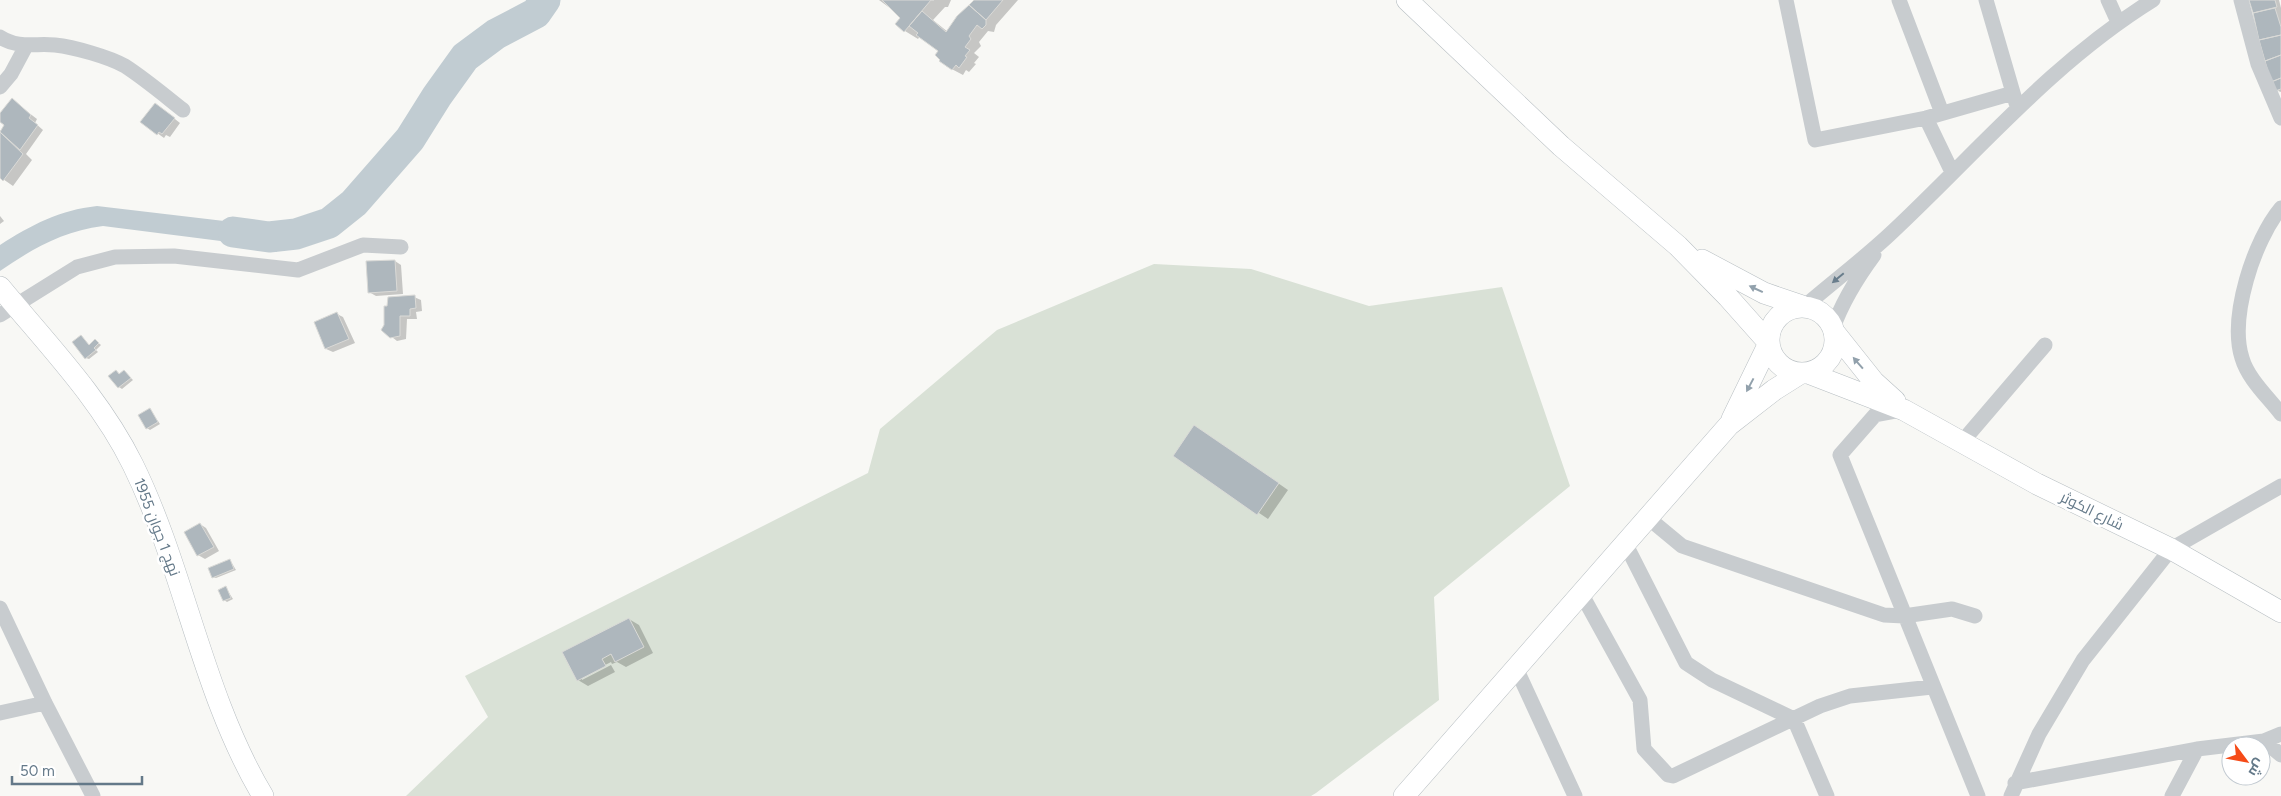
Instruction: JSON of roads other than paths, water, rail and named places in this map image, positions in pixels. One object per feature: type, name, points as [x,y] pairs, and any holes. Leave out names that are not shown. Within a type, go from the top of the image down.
[{"type":"main road","points":[[1407,0],[1561,146],[1678,246],[1728,297],[1768,343],[1776,362],[1783,368],[1805,373],[1904,410]]},
{"type":"main road","points":[[1678,246],[1736,280],[1822,313],[1874,382],[1904,410]]},
{"type":"main road","name":"نهج 1 جوان 1955","points":[[0,287],[7,310],[74,373],[109,422],[133,465],[154,514],[225,717],[262,796]]},
{"type":"main road","points":[[1729,425],[1768,343],[1769,331],[1774,321],[1781,313],[1791,308],[1803,306]]},
{"type":"main road","points":[[1404,796],[1729,425],[1774,390],[1826,362],[1832,354],[1835,344],[1834,330]]},
{"type":"main road","name":"شارع الكوثر","points":[[1904,410],[2037,484],[2171,549],[2281,612]]},
{"type":"street","points":[[1786,0],[1816,140],[1926,118],[1942,113],[2015,100]]},
{"type":"street","points":[[1899,0],[1942,113]]},
{"type":"street","points":[[1986,0],[2015,100]]},
{"type":"street","points":[[2108,0],[2118,22]]},
{"type":"street","points":[[1803,306],[1888,236],[1952,172],[2015,100],[2118,22],[2153,0]]},
{"type":"street","points":[[2242,0],[2258,64],[2281,118]]},
{"type":"street","points":[[0,37],[8,43],[26,46],[55,45],[94,55],[124,66],[183,110]]},
{"type":"street","points":[[0,87],[11,74],[26,46]]},
{"type":"street","points":[[1926,118],[1952,172]]},
{"type":"street","points":[[2281,208],[2270,220],[2252,260],[2242,301],[2238,340],[2247,371],[2281,414]]},
{"type":"street","points":[[1834,330],[1840,307],[1853,284],[1888,236]]},
{"type":"street","points":[[7,310],[77,267],[115,257],[174,256],[298,270],[363,245],[401,247]]},
{"type":"street","points":[[1962,442],[2046,345]]},
{"type":"street","points":[[1904,410],[1875,415],[1840,455],[1932,687],[1978,796]]},
{"type":"street","points":[[2013,789],[2039,734],[2083,660],[2171,549],[2281,486]]},
{"type":"street","points":[[1647,518],[1682,546],[1884,615],[1904,616],[1952,609],[1975,616]]},
{"type":"street","points":[[1625,543],[1686,663],[1712,680],[1794,719],[1827,796]]},
{"type":"street","points":[[1581,593],[1640,700],[1644,749],[1668,775],[1673,776],[1820,706],[1850,696],[1932,687]]},
{"type":"street","points":[[0,608],[45,703],[93,796]]},
{"type":"street","points":[[1516,668],[1575,796]]},
{"type":"street","points":[[0,713],[45,703]]},
{"type":"street","points":[[2013,789],[2197,749],[2221,746]]},
{"type":"street","points":[[2271,747],[2281,755]]},
{"type":"street","points":[[2172,796],[2197,749]]},
{"type":"waterway","points":[[233,232],[269,237],[296,234],[329,223],[354,203],[410,139],[437,96],[465,57],[496,34],[536,13],[545,0]]}]
